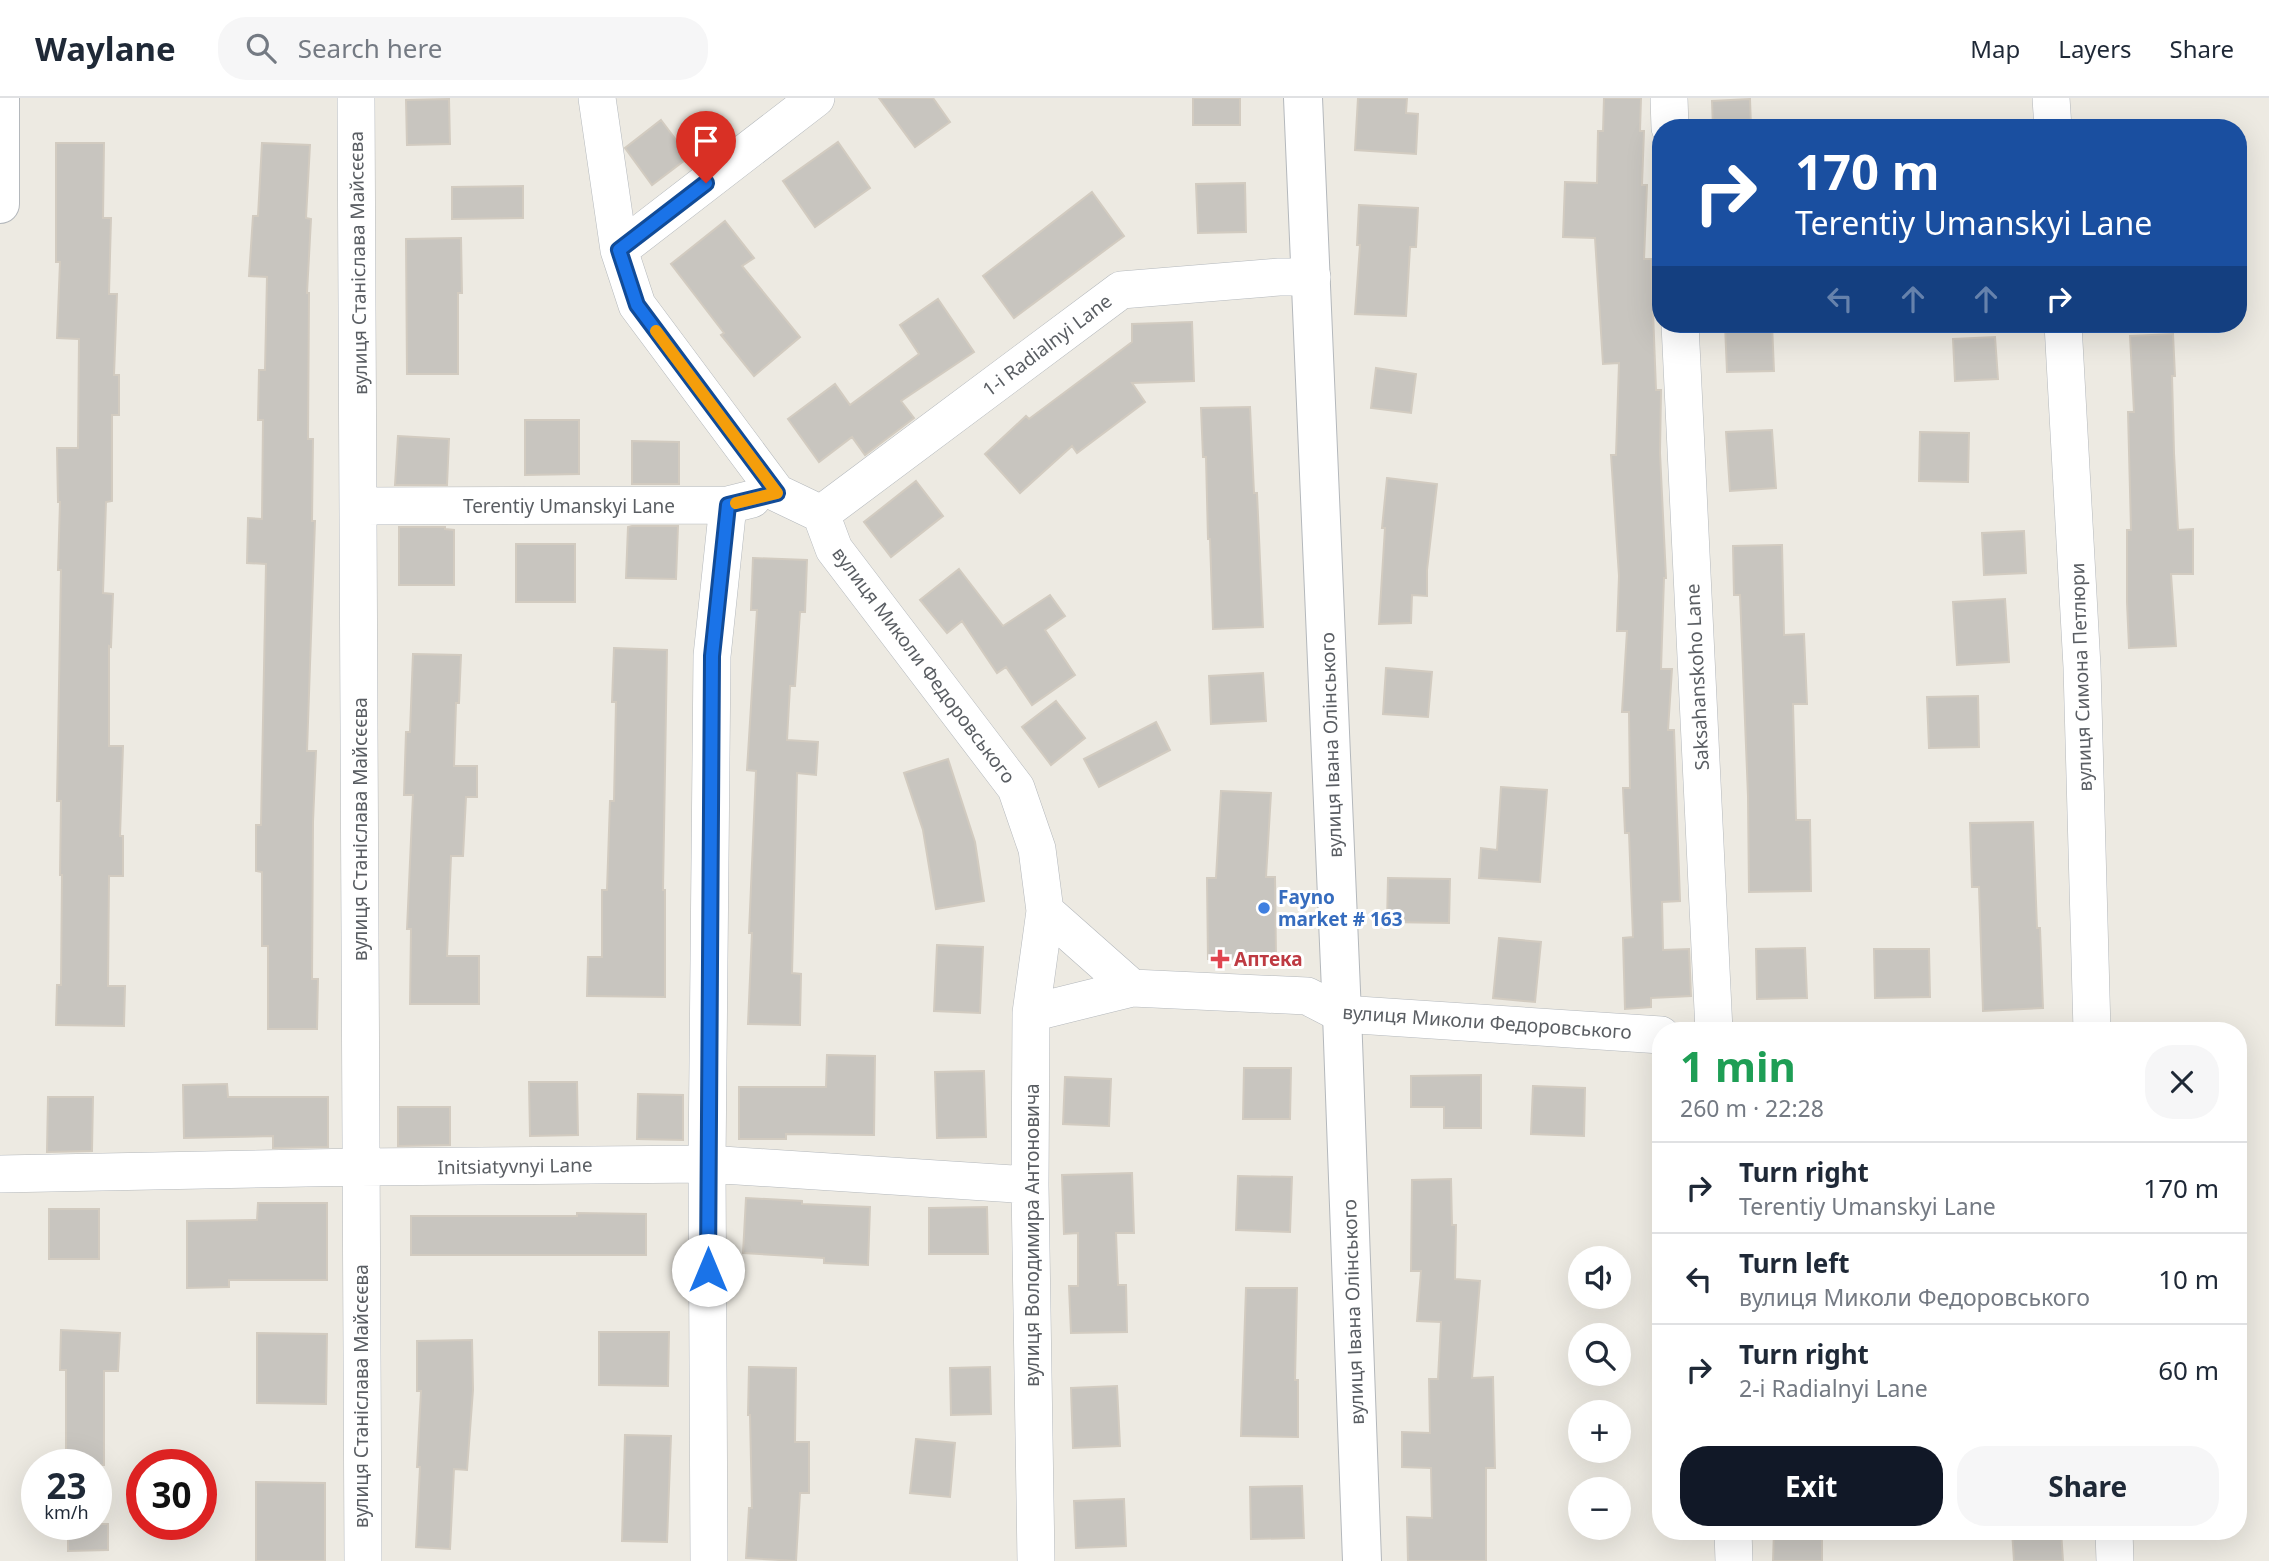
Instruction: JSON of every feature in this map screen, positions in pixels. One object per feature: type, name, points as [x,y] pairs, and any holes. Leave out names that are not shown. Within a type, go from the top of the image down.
[{"type":"street","points":[[0,98],[0,204]]},
{"type":"street","name":"вулиця Станіслава Майсєєва","points":[[356,98],[360,506],[359,1167],[363,1561]]},
{"type":"street","points":[[597,98],[619,250],[637,305],[777,493],[821,514]]},
{"type":"street","points":[[619,250],[816,98]]},
{"type":"street","name":"вулиця Івана Олінського","points":[[1303,98],[1362,1561]]},
{"type":"street","points":[[1669,98],[1670,119]]},
{"type":"street","points":[[2051,98],[2052,119]]},
{"type":"street","name":"1-i Radialnyi Lane","points":[[821,514],[1121,290],[1279,277],[1312,277]]},
{"type":"street","name":"Saksahanskoho Lane","points":[[1679,333],[1714,1022]]},
{"type":"street","name":"вулиця Симона Петлюри","points":[[2063,333],[2082,667],[2092,1022]]},
{"type":"street","name":"Terentiy Umanskyi Lane","points":[[360,506],[728,505],[777,493]]},
{"type":"street","points":[[709,1561],[707,1164],[712,656],[728,505]]},
{"type":"street","name":"вулиця Миколи Федоровського","points":[[821,514],[834,549],[1016,788],[1037,849],[1045,911]]},
{"type":"street","points":[[1045,911],[1132,988]]},
{"type":"street","name":"вулиця Володимира Антоновича","points":[[1036,1561],[1030,1185],[1031,1013],[1045,911]]},
{"type":"street","name":"вулиця Миколи Федоровського","points":[[1031,1013],[1132,988],[1307,996],[1342,1014],[1652,1034]]},
{"type":"street","name":"Initsiatyvnyi Lane","points":[[0,1174],[707,1164],[1030,1185]]},
{"type":"street","points":[[1733,1540],[1734,1561]]},
{"type":"street","points":[[2114,1540],[2115,1561]]},
{"type":"building","points":[[879,98],[933,98],[950,122],[915,147]]},
{"type":"building","points":[[1193,98],[1240,98],[1240,125],[1193,125]]},
{"type":"building","points":[[1358,98],[1407,98],[1406,113],[1418,114],[1416,154],[1355,150]]},
{"type":"building","points":[[1604,98],[1641,98],[1640,131],[1644,131],[1642,185],[1647,185],[1644,259],[1651,259],[1656,390],[1661,390],[1660,453],[1666,578],[1661,669],[1672,669],[1668,730],[1674,730],[1680,901],[1662,902],[1663,950],[1689,949],[1691,996],[1651,998],[1651,1007],[1625,1009],[1623,938],[1633,937],[1629,833],[1625,833],[1623,788],[1630,788],[1629,712],[1622,712],[1627,631],[1617,631],[1619,576],[1611,455],[1616,455],[1619,363],[1603,364],[1595,238],[1563,237],[1565,182],[1597,183],[1598,131],[1603,131]]},
{"type":"building","points":[[449,99],[450,144],[407,145],[406,100]]},
{"type":"building","points":[[1750,99],[1751,119],[1713,119],[1712,101]]},
{"type":"building","points":[[661,120],[689,157],[652,185],[625,148]]},
{"type":"building","points":[[838,142],[870,188],[815,227],[783,181]]},
{"type":"building","points":[[56,143],[104,143],[103,218],[111,218],[109,294],[117,294],[114,375],[119,375],[119,415],[112,415],[112,501],[106,502],[103,593],[113,594],[111,647],[109,646],[109,746],[123,746],[120,836],[123,836],[123,876],[109,876],[108,986],[125,986],[124,1026],[56,1025],[57,985],[61,985],[62,875],[61,801],[57,801],[61,570],[58,570],[60,502],[57,448],[78,448],[79,339],[57,338],[60,262],[56,262]]},
{"type":"building","points":[[262,143],[310,145],[306,218],[311,219],[307,293],[308,439],[313,439],[312,521],[315,521],[307,751],[316,751],[312,979],[318,979],[317,1029],[268,1029],[268,946],[262,946],[262,872],[256,871],[256,825],[261,825],[266,564],[247,563],[248,518],[262,519],[263,420],[258,420],[259,370],[265,370],[267,277],[249,276],[253,216],[258,216]]},
{"type":"building","points":[[1245,183],[1246,232],[1198,233],[1196,184]]},
{"type":"building","points":[[523,186],[523,218],[452,219],[452,187]]},
{"type":"building","points":[[1092,192],[1124,236],[1014,318],[983,276]]},
{"type":"building","points":[[1359,205],[1418,208],[1416,247],[1410,247],[1406,316],[1355,314],[1360,245],[1357,245]]},
{"type":"building","points":[[725,221],[754,258],[742,266],[800,337],[754,376],[721,335],[724,333],[671,264]]},
{"type":"building","points":[[461,238],[462,293],[458,293],[458,374],[407,374],[406,239]]},
{"type":"building","points":[[938,299],[974,352],[901,401],[914,418],[865,455],[852,437],[819,462],[788,419],[835,384],[850,405],[919,354],[900,325]]},
{"type":"building","points":[[1192,322],[1194,381],[1132,383],[1145,402],[1077,453],[1072,446],[1020,493],[985,454],[1026,416],[1029,419],[1132,342],[1132,324]]},
{"type":"building","points":[[1725,333],[1772,333],[1774,371],[1727,372]]},
{"type":"building","points":[[2173,334],[2178,530],[2193,529],[2193,574],[2171,574],[2176,646],[2129,648],[2127,530],[2131,530],[2128,412],[2134,412],[2130,336]]},
{"type":"building","points":[[1995,337],[1998,379],[1955,381],[1953,339]]},
{"type":"building","points":[[1376,368],[1416,374],[1411,413],[1371,408]]},
{"type":"building","points":[[1250,407],[1263,627],[1213,629],[1206,457],[1203,457],[1201,408]]},
{"type":"building","points":[[525,420],[579,420],[579,474],[525,475]]},
{"type":"building","points":[[1772,430],[1776,488],[1730,491],[1726,432]]},
{"type":"building","points":[[1920,432],[1969,433],[1968,482],[1919,481]]},
{"type":"building","points":[[398,436],[449,439],[447,485],[395,485]]},
{"type":"building","points":[[632,441],[679,442],[679,484],[632,484]]},
{"type":"building","points":[[1387,478],[1437,484],[1427,570],[1427,596],[1412,595],[1411,623],[1379,624],[1385,528],[1382,528]]},
{"type":"building","points":[[916,481],[943,516],[891,557],[864,522]]},
{"type":"building","points":[[678,526],[676,579],[626,578],[628,527]]},
{"type":"building","points":[[399,527],[445,527],[454,530],[454,585],[399,585]]},
{"type":"building","points":[[2024,531],[2026,573],[1984,575],[1982,533]]},
{"type":"building","points":[[516,544],[575,544],[575,602],[516,602]]},
{"type":"building","points":[[1782,545],[1784,635],[1804,634],[1807,704],[1793,704],[1796,820],[1810,820],[1811,891],[1749,892],[1740,595],[1734,595],[1733,546]]},
{"type":"building","points":[[753,558],[807,560],[805,612],[800,612],[795,686],[790,686],[787,740],[818,742],[816,775],[797,773],[792,973],[801,974],[800,1025],[748,1024],[756,771],[747,770],[757,610],[751,610]]},
{"type":"building","points":[[959,569],[1003,626],[1050,595],[1065,616],[1045,630],[1075,675],[1032,705],[1006,667],[997,673],[962,621],[947,633],[920,600]]},
{"type":"building","points":[[2005,599],[2009,662],[1957,665],[1953,602]]},
{"type":"building","points":[[614,648],[667,650],[663,890],[665,997],[587,996],[588,957],[602,957],[602,890],[607,890],[610,801],[614,801]]},
{"type":"building","points":[[413,654],[461,655],[454,766],[477,766],[477,797],[466,797],[463,856],[451,856],[447,956],[479,956],[479,1004],[410,1004],[411,929],[407,929],[413,795],[404,795]]},
{"type":"building","points":[[1386,668],[1432,672],[1428,717],[1383,714]]},
{"type":"building","points":[[1263,673],[1266,721],[1211,724],[1209,676]]},
{"type":"building","points":[[1978,696],[1979,747],[1929,748],[1927,697]]},
{"type":"building","points":[[1056,701],[1085,738],[1051,765],[1022,727]]},
{"type":"building","points":[[1156,722],[1170,750],[1099,787],[1084,759]]},
{"type":"building","points":[[948,759],[975,842],[984,901],[936,909],[923,830],[904,773]]},
{"type":"building","points":[[1501,787],[1547,790],[1540,882],[1479,878],[1481,848],[1497,850]]},
{"type":"building","points":[[1221,791],[1271,793],[1266,877],[1275,877],[1276,958],[1208,959],[1207,878],[1216,878]]},
{"type":"building","points":[[2033,822],[2043,1008],[1983,1011],[1979,887],[1972,887],[1970,823]]},
{"type":"building","points":[[1388,878],[1450,879],[1449,923],[1387,922]]},
{"type":"building","points":[[1499,938],[1541,942],[1535,1002],[1493,998]]},
{"type":"building","points":[[937,945],[983,947],[980,1013],[934,1011]]},
{"type":"building","points":[[1805,948],[1807,998],[1757,999],[1756,949]]},
{"type":"building","points":[[1874,949],[1929,949],[1930,997],[1875,998]]},
{"type":"building","points":[[827,1055],[875,1056],[874,1135],[786,1134],[786,1139],[739,1139],[739,1087],[826,1087]]},
{"type":"building","points":[[1244,1068],[1291,1068],[1290,1119],[1243,1119]]},
{"type":"building","points":[[984,1071],[986,1137],[937,1138],[935,1072]]},
{"type":"building","points":[[1481,1075],[1481,1128],[1444,1128],[1444,1107],[1411,1107],[1411,1076]]},
{"type":"building","points":[[1065,1077],[1111,1079],[1109,1126],[1063,1124]]},
{"type":"building","points":[[529,1082],[577,1082],[578,1135],[530,1136]]},
{"type":"building","points":[[227,1084],[228,1097],[328,1097],[328,1147],[273,1148],[273,1136],[184,1138],[183,1085]]},
{"type":"building","points":[[1533,1086],[1585,1088],[1584,1136],[1531,1134]]},
{"type":"building","points":[[638,1094],[683,1095],[683,1140],[637,1139]]},
{"type":"building","points":[[48,1097],[93,1097],[92,1151],[47,1152]]},
{"type":"building","points":[[398,1107],[450,1107],[450,1145],[398,1146]]},
{"type":"building","points":[[1132,1173],[1134,1233],[1116,1233],[1118,1285],[1126,1285],[1127,1332],[1071,1333],[1069,1286],[1078,1286],[1078,1233],[1064,1234],[1062,1175]]},
{"type":"building","points":[[1238,1176],[1292,1177],[1290,1232],[1236,1230]]},
{"type":"building","points":[[1451,1179],[1452,1225],[1456,1225],[1455,1279],[1480,1281],[1472,1378],[1493,1377],[1495,1468],[1486,1468],[1486,1561],[1408,1561],[1407,1517],[1432,1518],[1431,1468],[1402,1467],[1402,1432],[1430,1433],[1429,1379],[1438,1379],[1441,1322],[1417,1321],[1421,1271],[1411,1271],[1412,1180]]},
{"type":"building","points":[[746,1198],[870,1207],[868,1265],[824,1263],[824,1258],[743,1253]]},
{"type":"building","points":[[258,1203],[327,1203],[327,1280],[229,1280],[229,1287],[187,1288],[187,1221],[257,1220]]},
{"type":"building","points":[[987,1207],[988,1254],[929,1254],[929,1208]]},
{"type":"building","points":[[49,1209],[99,1209],[99,1259],[49,1259]]},
{"type":"building","points":[[577,1213],[646,1214],[646,1255],[411,1255],[411,1216],[577,1216]]},
{"type":"building","points":[[1246,1288],[1297,1288],[1295,1380],[1298,1380],[1298,1437],[1241,1436]]},
{"type":"building","points":[[61,1330],[120,1333],[118,1371],[104,1371],[104,1449],[66,1449],[66,1370],[60,1370]]},
{"type":"building","points":[[599,1332],[669,1332],[668,1386],[599,1385]]},
{"type":"building","points":[[257,1333],[327,1334],[326,1404],[257,1403]]},
{"type":"building","points":[[472,1340],[473,1390],[467,1470],[454,1469],[450,1549],[416,1547],[421,1391],[417,1391],[417,1341]]},
{"type":"building","points":[[749,1367],[796,1368],[795,1442],[809,1442],[809,1493],[800,1493],[796,1561],[746,1558],[749,1508],[752,1508]]},
{"type":"building","points":[[990,1367],[991,1414],[951,1415],[950,1368]]},
{"type":"building","points":[[1117,1386],[1120,1446],[1073,1448],[1071,1388]]},
{"type":"building","points":[[625,1435],[671,1436],[667,1542],[622,1541]]},
{"type":"building","points":[[916,1439],[955,1443],[950,1497],[910,1493]]},
{"type":"building","points":[[256,1482],[325,1483],[325,1561],[256,1561]]},
{"type":"building","points":[[1302,1486],[1304,1538],[1251,1539],[1250,1487]]},
{"type":"building","points":[[1124,1499],[1126,1546],[1076,1548],[1074,1501]]},
{"type":"building","points":[[68,1540],[108,1540],[108,1550],[68,1551]]},
{"type":"building","points":[[1774,1540],[1822,1540],[1822,1561],[1773,1561]]},
{"type":"building","points":[[2013,1540],[2062,1540],[2063,1561],[2014,1561]]},
{"type":"slow traffic","points":[[656,331],[777,493],[736,503]]},
{"type":"place","name":"Fayno market # 163","points":[[1264,908]]},
{"type":"place","name":"Аптека","points":[[1220,959]]},
{"type":"route","points":[[706,183],[619,250],[637,305],[777,493],[728,505],[712,656],[708,1270]]}]
